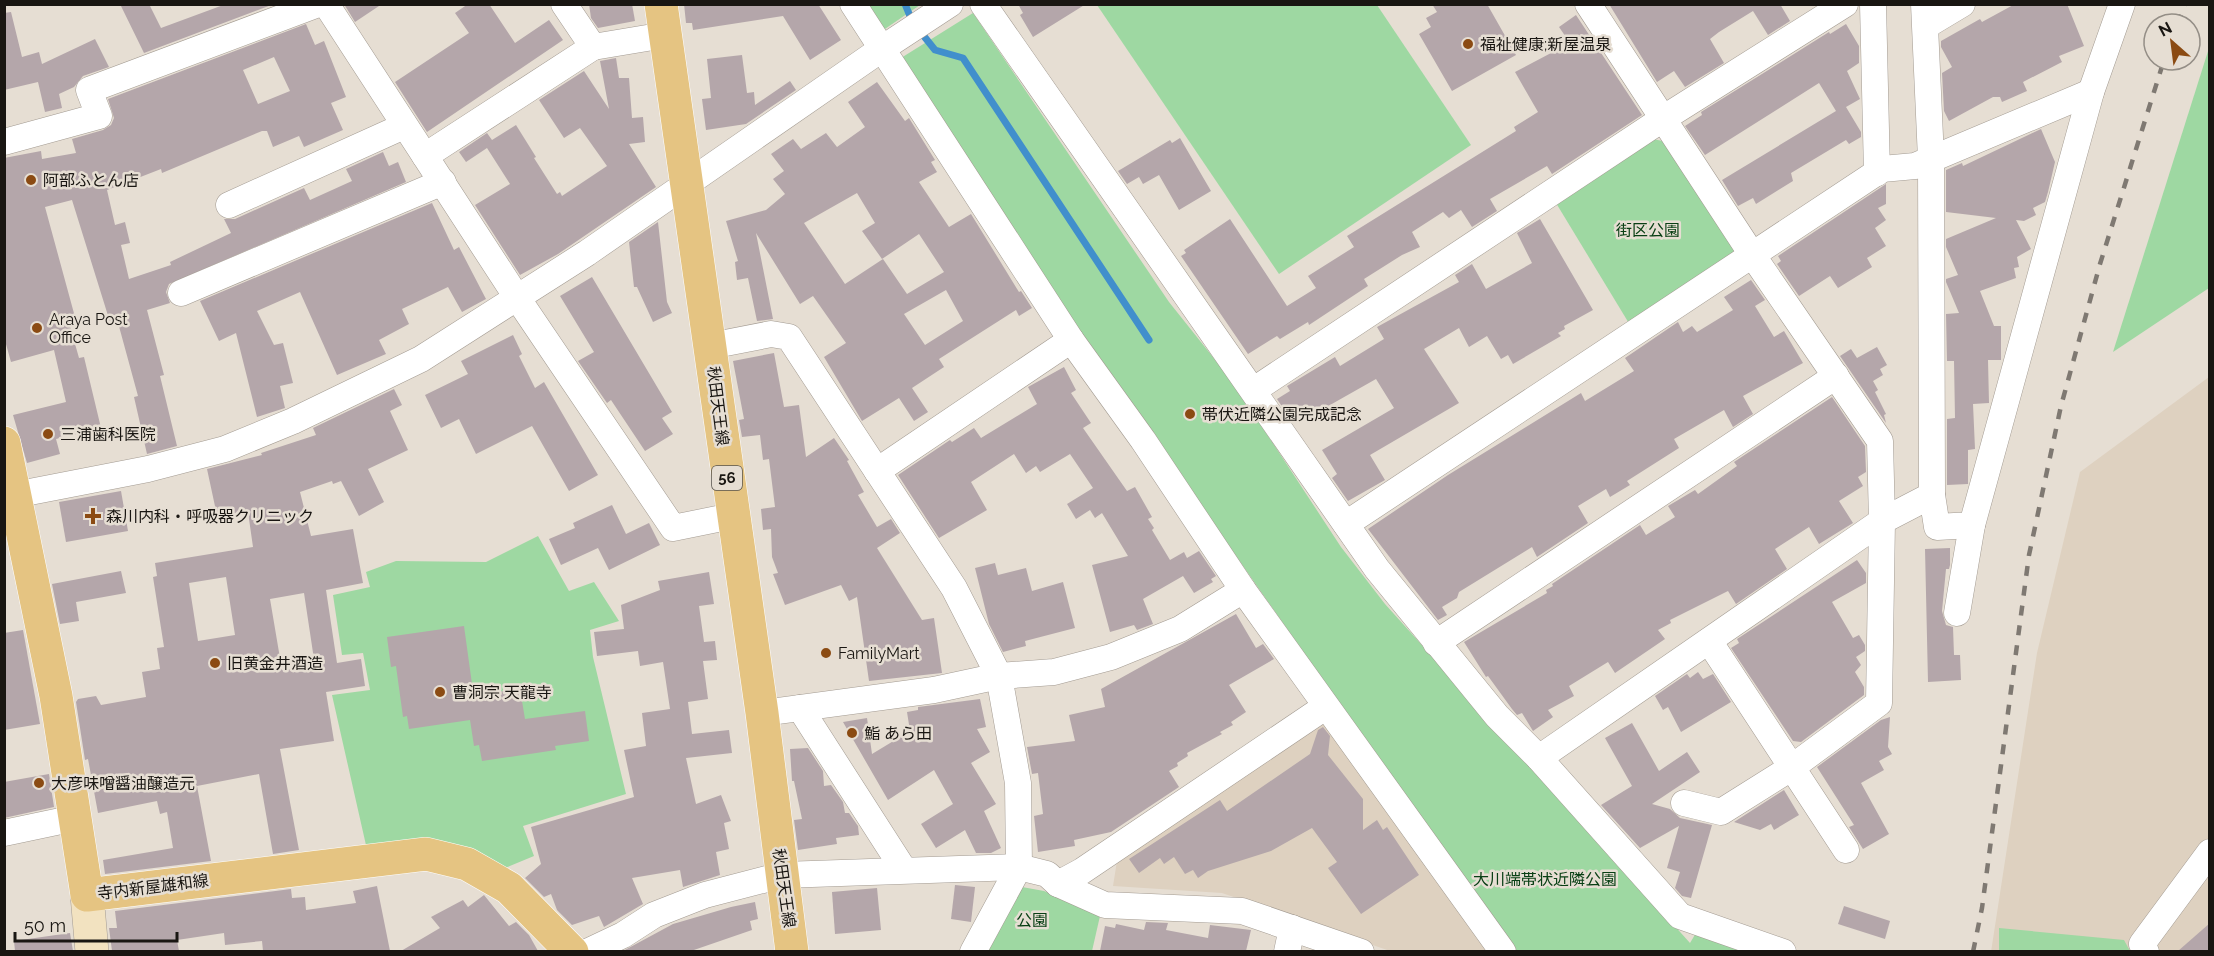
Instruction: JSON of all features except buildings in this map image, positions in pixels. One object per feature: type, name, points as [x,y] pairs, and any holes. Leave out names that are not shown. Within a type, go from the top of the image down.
[{"type":"main road","name":"秋田天王線","points":[[663,20],[732,516],[762,713],[792,951]]},
{"type":"main road","name":"寺内新屋雄和線","points":[[4,443],[10,495],[56,696],[87,895],[426,854],[466,864],[509,888],[572,951]]},
{"type":"street","points":[[4,142],[99,116],[89,90],[318,4]]},
{"type":"street","points":[[326,4],[516,296],[674,528],[732,516]]},
{"type":"street","points":[[564,4],[593,47]]},
{"type":"street","points":[[853,4],[890,43],[1071,340],[1143,440],[1243,590],[1325,707],[1503,951]]},
{"type":"street","points":[[10,495],[148,469],[225,449],[293,421],[421,359],[686,186],[890,43],[950,4]]},
{"type":"street","points":[[983,4],[1377,569],[1497,716],[1539,758],[1680,916],[1783,951]]},
{"type":"street","points":[[1588,4],[1751,253],[1880,441],[1882,521],[1879,702],[1791,768],[1721,812],[1684,803]]},
{"type":"street","points":[[1254,390],[1664,118],[1845,4]]},
{"type":"street","points":[[1873,4],[1877,173]]},
{"type":"street","points":[[1962,4],[1925,15],[1931,159],[1932,495],[1937,527],[1972,525]]},
{"type":"street","points":[[1957,613],[1972,525],[2091,92],[2122,4]]},
{"type":"street","points":[[425,156],[593,47],[663,20]]},
{"type":"street","points":[[1346,524],[1751,253],[1882,169],[1915,166],[2091,92]]},
{"type":"street","points":[[229,205],[404,126]]},
{"type":"street","points":[[181,293],[443,182]]},
{"type":"street","points":[[710,346],[771,334],[789,337],[954,588],[999,676],[1018,783],[1019,867],[973,951]]},
{"type":"street","points":[[877,471],[1071,340]]},
{"type":"street","points":[[1436,643],[1836,376]]},
{"type":"street","points":[[1539,758],[1882,521],[1932,495]]},
{"type":"street","points":[[762,713],[934,690],[999,676],[1054,672],[1111,657],[1180,628],[1243,590]]},
{"type":"street","points":[[1708,641],[1846,850]]},
{"type":"street","points":[[1058,884],[1325,707]]},
{"type":"street","points":[[800,708],[904,870]]},
{"type":"street","points":[[4,833],[75,818]]},
{"type":"street","points":[[2146,951],[2142,944],[2210,852]]},
{"type":"street","points":[[587,951],[622,935],[654,915],[705,896],[782,874],[1019,867],[1047,874],[1058,884],[1105,905],[1242,910],[1289,940],[1361,951]]},
{"type":"street","points":[[87,895],[92,951]]},
{"type":"shaded area","points":[[2209,377],[2209,951],[1991,952],[2037,653],[2080,472]]},
{"type":"shaded area","points":[[1325,717],[1487,951],[1390,951],[1222,893],[1113,886],[1117,861]]},
{"type":"green space","points":[[859,5],[920,5],[879,33]]},
{"type":"green space","points":[[1097,5],[1377,5],[1471,145],[1279,274]]},
{"type":"green space","name":"大川端帯状近隣公園","points":[[973,13],[1169,302],[1232,381],[1341,547],[1385,604],[1690,943],[1699,928],[1758,951],[1512,951],[1067,314],[901,58]]},
{"type":"green space","points":[[2209,48],[2209,288],[2113,352],[2202,72]]},
{"type":"green space","name":"街区公園","points":[[1653,139],[1667,142],[1737,248],[1734,259],[1630,325],[1556,203]]},
{"type":"green space","points":[[538,536],[569,591],[594,582],[619,621],[590,630],[593,657],[626,794],[523,826],[534,856],[500,870],[368,854],[332,695],[370,690],[363,653],[342,655],[333,595],[370,587],[366,572],[396,561],[486,562]]},
{"type":"green space","name":"公園","points":[[1022,887],[1044,891],[1100,916],[1092,951],[981,952]]},
{"type":"green space","points":[[1999,928],[2124,940],[2130,951],[1999,951]]},
{"type":"waterway","points":[[905,4],[912,21]]},
{"type":"waterway","points":[[919,30],[935,50],[963,58],[1149,340]]},
{"type":"railway","points":[[2182,12],[2185,4]]},
{"type":"railway","points":[[1973,952],[1982,908],[2029,555],[2061,406],[2100,264],[2160,72]]},
{"type":"place","name":"福祉健康;新屋温泉","points":[[1468,44]]},
{"type":"place","name":"阿部ふとん店","points":[[31,180]]},
{"type":"place","name":"Araya Post Office","points":[[37,328]]},
{"type":"place","name":"帯伏近隣公園完成記念","points":[[1190,414]]},
{"type":"place","name":"三浦歯科医院","points":[[48,434]]},
{"type":"place","name":"森川内科・呼吸器クリニック","points":[[93,516]]},
{"type":"place","name":"FamilyMart","points":[[826,653]]},
{"type":"place","name":"旧黄金井酒造","points":[[215,663]]},
{"type":"place","name":"曹洞宗 天龍寺","points":[[440,692]]},
{"type":"place","name":"鮨 あら田","points":[[852,733]]},
{"type":"place","name":"大彦味噌醤油醸造元","points":[[39,783]]}]
